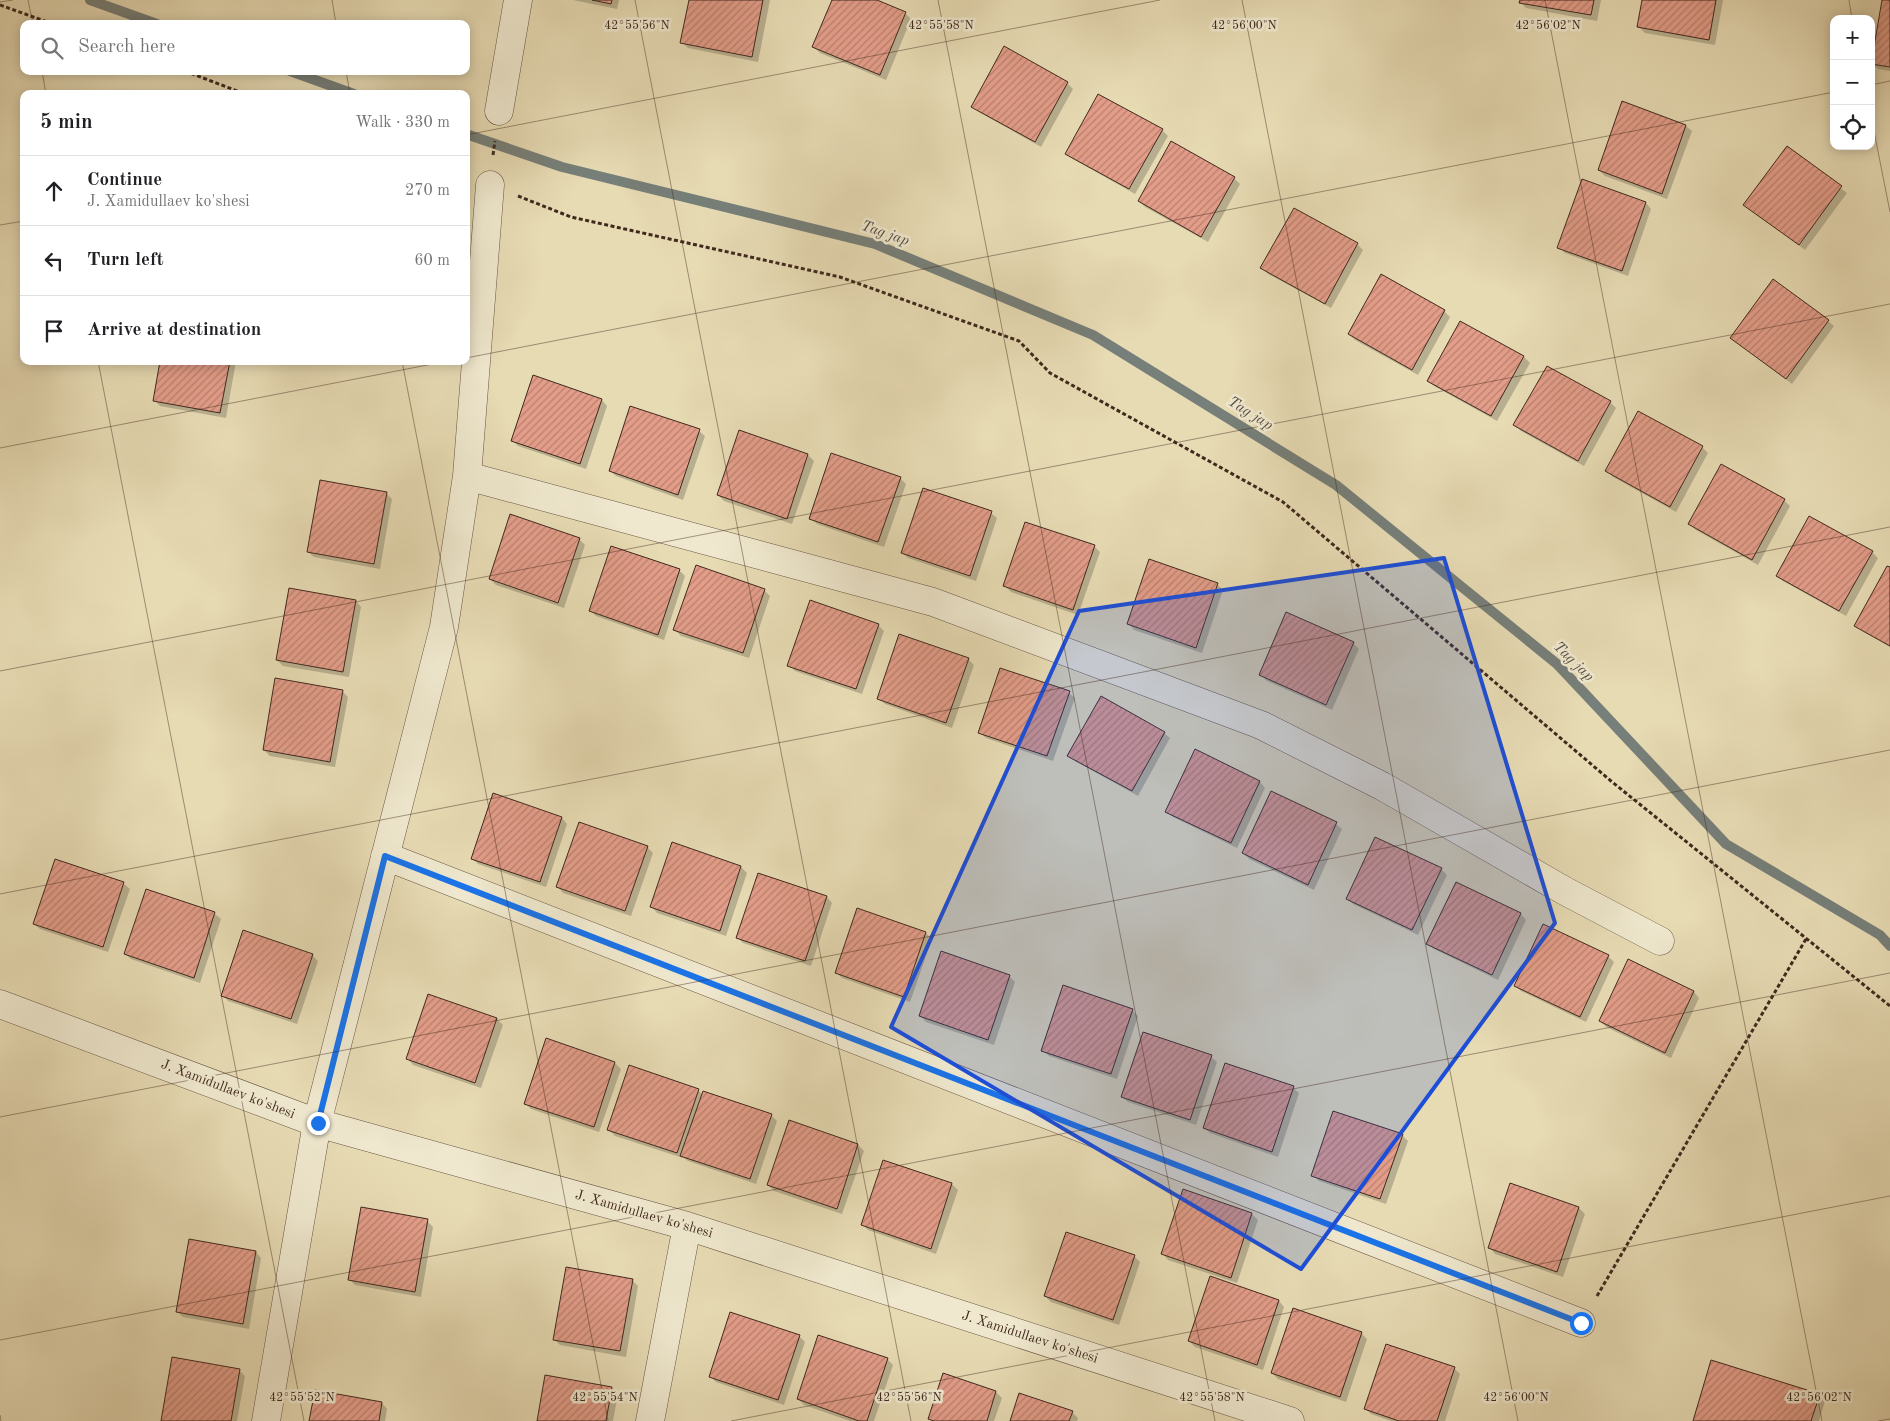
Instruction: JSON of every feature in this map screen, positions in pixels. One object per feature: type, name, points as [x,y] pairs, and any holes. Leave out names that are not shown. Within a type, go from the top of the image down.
[{"type":"street","points":[[499,111],[518,0]]},
{"type":"street","points":[[266,1421],[318,1123],[444,626],[468,476],[490,185]]},
{"type":"street","points":[[468,476],[933,602],[1261,725],[1382,786],[1565,891],[1660,941]]},
{"type":"street","points":[[385,856],[1581,1323]]},
{"type":"street","name":"J. Xamidullaev ko'shesi","points":[[0,1004],[318,1123],[687,1226],[1290,1421]]},
{"type":"street","points":[[650,1421],[687,1226]]},
{"type":"path","points":[[0,5],[42,20]]},
{"type":"path","points":[[195,75],[235,90]]},
{"type":"path","points":[[499,111],[490,185],[571,217],[840,277],[1019,341],[1050,373],[1283,502],[1604,775],[1890,1006]]},
{"type":"path","points":[[1581,1323],[1806,939]]},
{"type":"highlighted area","points":[[1444,558],[1555,923],[1301,1269],[891,1027],[1079,611]]},
{"type":"building","points":[[592,0],[612,0],[611,4]]},
{"type":"building","points":[[689,0],[763,0],[752,57],[680,43]]},
{"type":"building","points":[[832,0],[877,0],[906,12],[880,75],[812,47]]},
{"type":"building","points":[[1520,0],[1594,0],[1591,15],[1519,3]]},
{"type":"building","points":[[1642,0],[1716,0],[1709,40],[1637,27]]},
{"type":"building","points":[[1882,0],[1890,0],[1890,67],[1875,65],[1875,41]]},
{"type":"building","points":[[1004,46],[1068,82],[1035,142],[971,107]]},
{"type":"building","points":[[1098,94],[1163,129],[1129,189],[1065,154]]},
{"type":"building","points":[[1622,101],[1686,125],[1662,194],[1598,170]]},
{"type":"building","points":[[1171,141],[1235,177],[1201,237],[1138,201]]},
{"type":"building","points":[[1787,146],[1842,186],[1799,245],[1743,205]]},
{"type":"building","points":[[1582,179],[1646,202],[1622,271],[1557,248]]},
{"type":"building","points":[[1294,208],[1358,243],[1325,304],[1260,268]]},
{"type":"building","points":[[1381,274],[1445,310],[1412,370],[1348,334]]},
{"type":"building","points":[[1773,279],[1829,320],[1786,379],[1730,338]]},
{"type":"building","points":[[1460,321],[1524,356],[1491,416],[1427,381]]},
{"type":"building","points":[[159,365],[229,365],[220,413],[153,401]]},
{"type":"building","points":[[1547,366],[1611,401],[1578,461],[1513,425]]},
{"type":"building","points":[[533,375],[602,399],[580,464],[511,441]]},
{"type":"building","points":[[630,406],[700,429],[678,495],[609,471]]},
{"type":"building","points":[[1638,411],[1703,446],[1670,507],[1605,471]]},
{"type":"building","points":[[739,430],[808,454],[787,519],[717,495]]},
{"type":"building","points":[[831,453],[901,477],[878,542],[809,519]]},
{"type":"building","points":[[1721,464],[1785,499],[1752,560],[1688,524]]},
{"type":"building","points":[[320,480],[387,492],[374,564],[307,552]]},
{"type":"building","points":[[923,488],[992,511],[970,576],[901,553]]},
{"type":"building","points":[[510,514],[580,538],[558,603],[489,579]]},
{"type":"building","points":[[1809,516],[1873,551],[1839,611],[1776,576]]},
{"type":"building","points":[[1025,522],[1095,545],[1073,610],[1003,586]]},
{"type":"building","points":[[611,546],[680,569],[658,635],[589,611]]},
{"type":"building","points":[[1149,559],[1218,583],[1196,648],[1127,624]]},
{"type":"building","points":[[696,565],[765,589],[743,653],[673,630]]},
{"type":"building","points":[[1887,566],[1890,567],[1890,646],[1854,626]]},
{"type":"building","points":[[289,588],[356,600],[343,672],[276,660]]},
{"type":"building","points":[[810,600],[879,624],[856,689],[787,666]]},
{"type":"building","points":[[1286,612],[1354,642],[1326,705],[1259,675]]},
{"type":"building","points":[[899,634],[969,658],[946,723],[877,699]]},
{"type":"building","points":[[1000,668],[1070,691],[1047,756],[978,733]]},
{"type":"building","points":[[275,678],[343,690],[330,762],[263,750]]},
{"type":"building","points":[[1101,696],[1165,732],[1132,791],[1067,756]]},
{"type":"building","points":[[1195,749],[1260,781],[1231,843],[1165,812]]},
{"type":"building","points":[[1271,791],[1337,822],[1308,885],[1242,853]]},
{"type":"building","points":[[493,793],[562,817],[540,882],[471,859]]},
{"type":"building","points":[[579,822],[648,846],[625,911],[556,887]]},
{"type":"building","points":[[1375,837],[1442,868],[1412,930],[1346,899]]},
{"type":"building","points":[[672,842],[741,866],[720,931],[650,907]]},
{"type":"building","points":[[55,859],[124,882],[103,947],[33,924]]},
{"type":"building","points":[[758,873],[827,896],[805,961],[736,938]]},
{"type":"building","points":[[1456,882],[1521,913],[1492,975],[1426,944]]},
{"type":"building","points":[[146,889],[215,912],[194,978],[124,954]]},
{"type":"building","points":[[857,908],[926,932],[904,997],[835,973]]},
{"type":"building","points":[[1543,924],[1609,955],[1580,1017],[1514,986]]},
{"type":"building","points":[[243,930],[313,954],[291,1019],[221,996]]},
{"type":"building","points":[[941,951],[1010,975],[988,1040],[919,1016]]},
{"type":"building","points":[[1628,959],[1694,991],[1665,1053],[1599,1021]]},
{"type":"building","points":[[1063,985],[1133,1009],[1111,1074],[1041,1051]]},
{"type":"building","points":[[428,994],[497,1018],[475,1083],[406,1059]]},
{"type":"building","points":[[1143,1032],[1212,1055],[1190,1120],[1121,1097]]},
{"type":"building","points":[[546,1038],[615,1062],[594,1127],[524,1104]]},
{"type":"building","points":[[1225,1063],[1294,1086],[1272,1152],[1203,1128]]},
{"type":"building","points":[[629,1065],[699,1089],[677,1153],[607,1130]]},
{"type":"building","points":[[703,1091],[772,1114],[750,1179],[680,1156]]},
{"type":"building","points":[[1333,1111],[1403,1134],[1380,1199],[1311,1176]]},
{"type":"building","points":[[789,1120],[858,1144],[837,1209],[767,1185]]},
{"type":"building","points":[[883,1160],[952,1183],[931,1249],[861,1225]]},
{"type":"building","points":[[1510,1183],[1579,1207],[1557,1272],[1488,1248]]},
{"type":"building","points":[[1183,1189],[1252,1213],[1231,1278],[1161,1254]]},
{"type":"building","points":[[361,1207],[428,1219],[415,1292],[348,1280]]},
{"type":"building","points":[[1066,1232],[1135,1255],[1113,1320],[1044,1296]]},
{"type":"building","points":[[189,1239],[256,1251],[243,1324],[176,1312]]},
{"type":"building","points":[[566,1267],[633,1279],[620,1351],[553,1340]]},
{"type":"building","points":[[1210,1276],[1279,1300],[1257,1365],[1188,1341]]},
{"type":"building","points":[[1293,1308],[1362,1332],[1340,1397],[1271,1373]]},
{"type":"building","points":[[730,1312],[800,1335],[778,1400],[709,1377]]},
{"type":"building","points":[[818,1335],[888,1358],[867,1421],[859,1421],[797,1399]]},
{"type":"building","points":[[1386,1344],[1455,1367],[1437,1421],[1399,1421],[1364,1409]]},
{"type":"building","points":[[172,1357],[240,1369],[231,1421],[161,1421]]},
{"type":"building","points":[[1711,1360],[1820,1394],[1811,1421],[1693,1421]]},
{"type":"building","points":[[943,1373],[996,1391],[987,1421],[934,1421],[928,1419]]},
{"type":"building","points":[[545,1375],[612,1387],[606,1421],[537,1421]]},
{"type":"building","points":[[315,1390],[382,1402],[379,1421],[309,1421]]},
{"type":"building","points":[[1019,1393],[1073,1411],[1069,1421],[1010,1421]]},
{"type":"waterway","name":"Tag jap","points":[[90,0],[146,20]]},
{"type":"waterway","name":"Tag jap","points":[[301,75],[343,90]]},
{"type":"waterway","name":"Tag jap","points":[[470,135],[562,167],[875,244],[1093,335],[1336,485],[1557,664],[1726,844],[1880,935],[1890,946]]},
{"type":"route","points":[[318,1123],[385,856],[1581,1323]]}]
